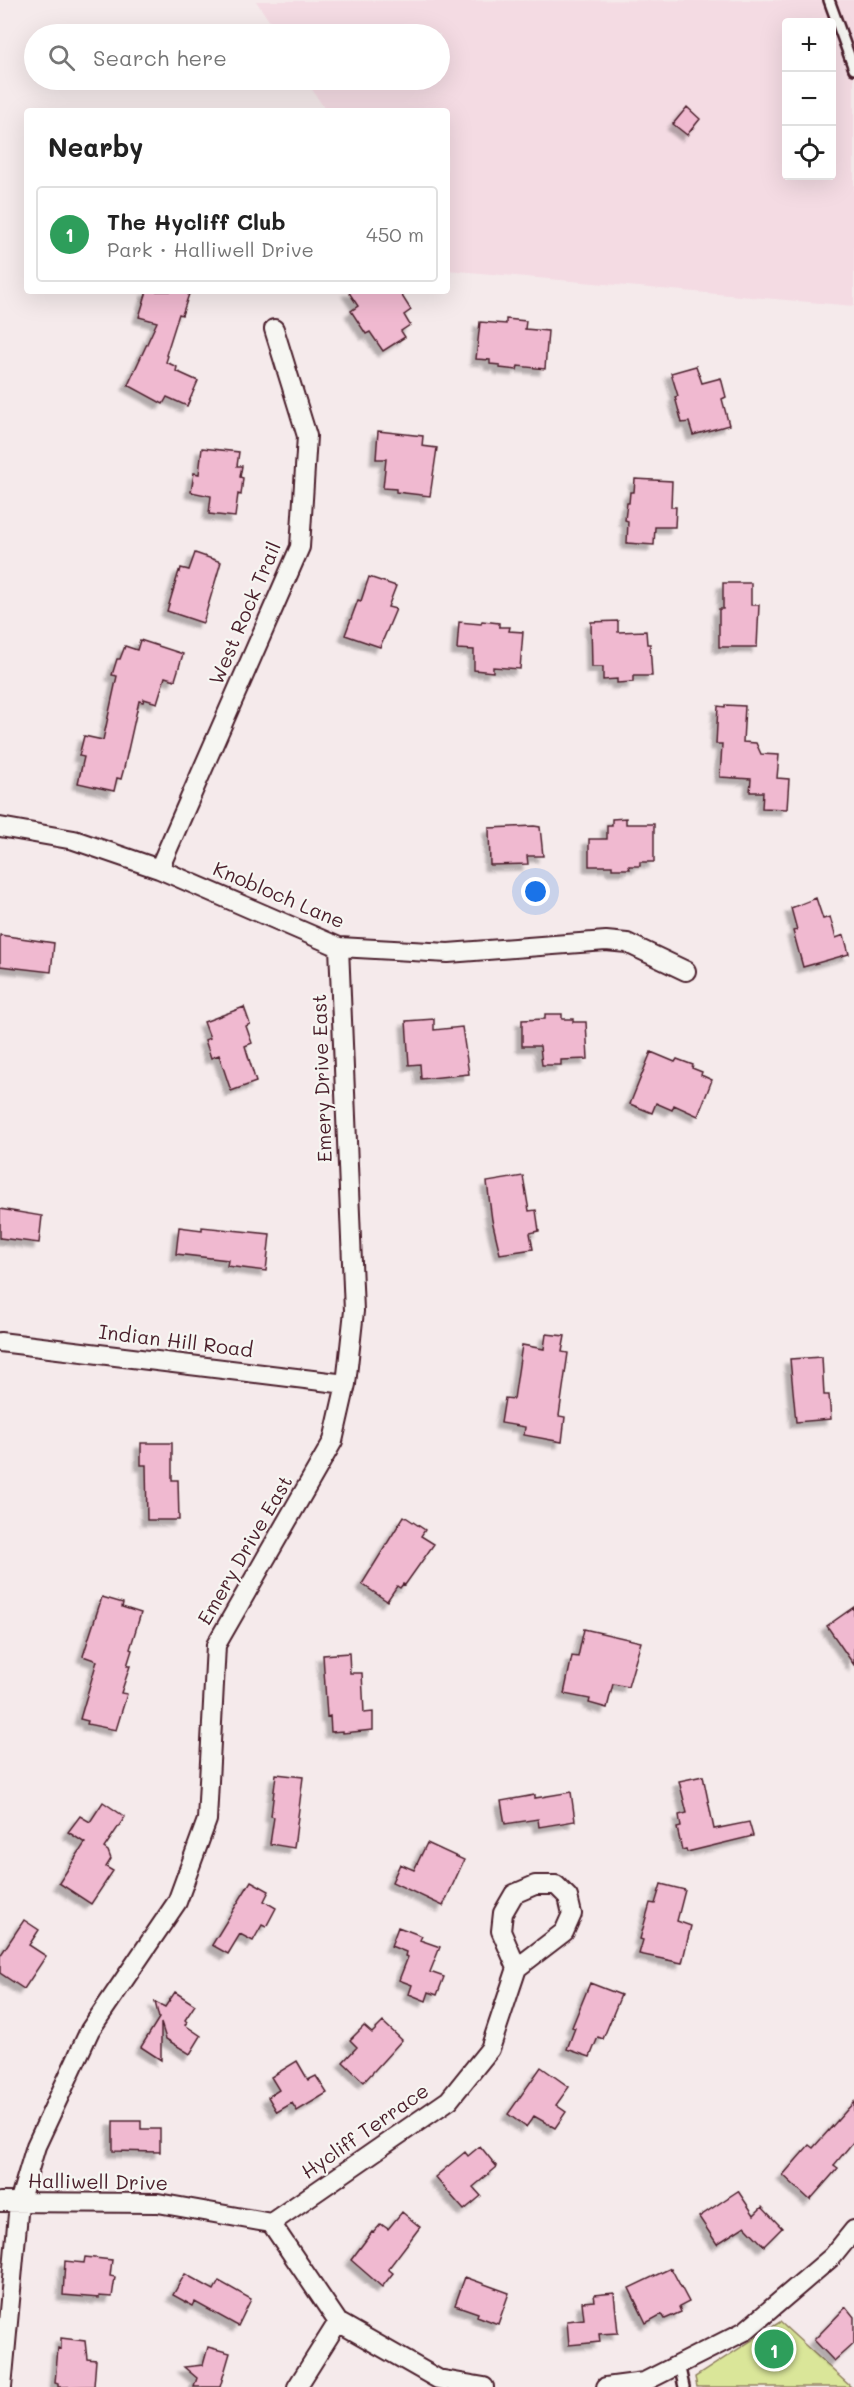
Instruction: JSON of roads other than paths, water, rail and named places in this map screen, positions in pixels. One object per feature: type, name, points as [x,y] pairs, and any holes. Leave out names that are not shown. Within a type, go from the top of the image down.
[{"type":"street","name":"West Rock Trail","points":[[159,869],[300,547],[307,436],[274,329]]},
{"type":"street","name":"Knobloch Lane","points":[[0,827],[74,840],[159,869],[339,947],[448,953],[606,941],[627,943],[686,971]]},
{"type":"street","name":"Emery Drive East","points":[[2,2387],[19,2203],[36,2146],[90,2030],[177,1902],[207,1820],[216,1645],[333,1441],[346,1383],[354,1311],[339,947]]},
{"type":"street","name":"Indian Hill Road","points":[[0,1342],[346,1383]]},
{"type":"street","points":[[535,1885],[556,1885],[568,1897],[572,1914],[564,1932],[517,1968],[501,1931],[503,1913],[514,1894],[535,1885]]},
{"type":"street","name":"Hycliff Terrace","points":[[271,2223],[449,2100],[490,2049],[517,1968]]},
{"type":"street","name":"Halliwell Drive","points":[[0,2202],[158,2203],[271,2223]]},
{"type":"street","points":[[271,2223],[338,2322],[438,2379],[484,2387]]},
{"type":"street","points":[[606,2387],[644,2382],[746,2331],[833,2256],[854,2230]]},
{"type":"street","points":[[297,2387],[338,2322]]},
{"type":"lane","points":[[829,0],[854,69]]},
{"type":"lane","points":[[679,2364],[684,2387]]},
{"type":"place","name":"The Hycliff Club","points":[[774,2349]]}]
